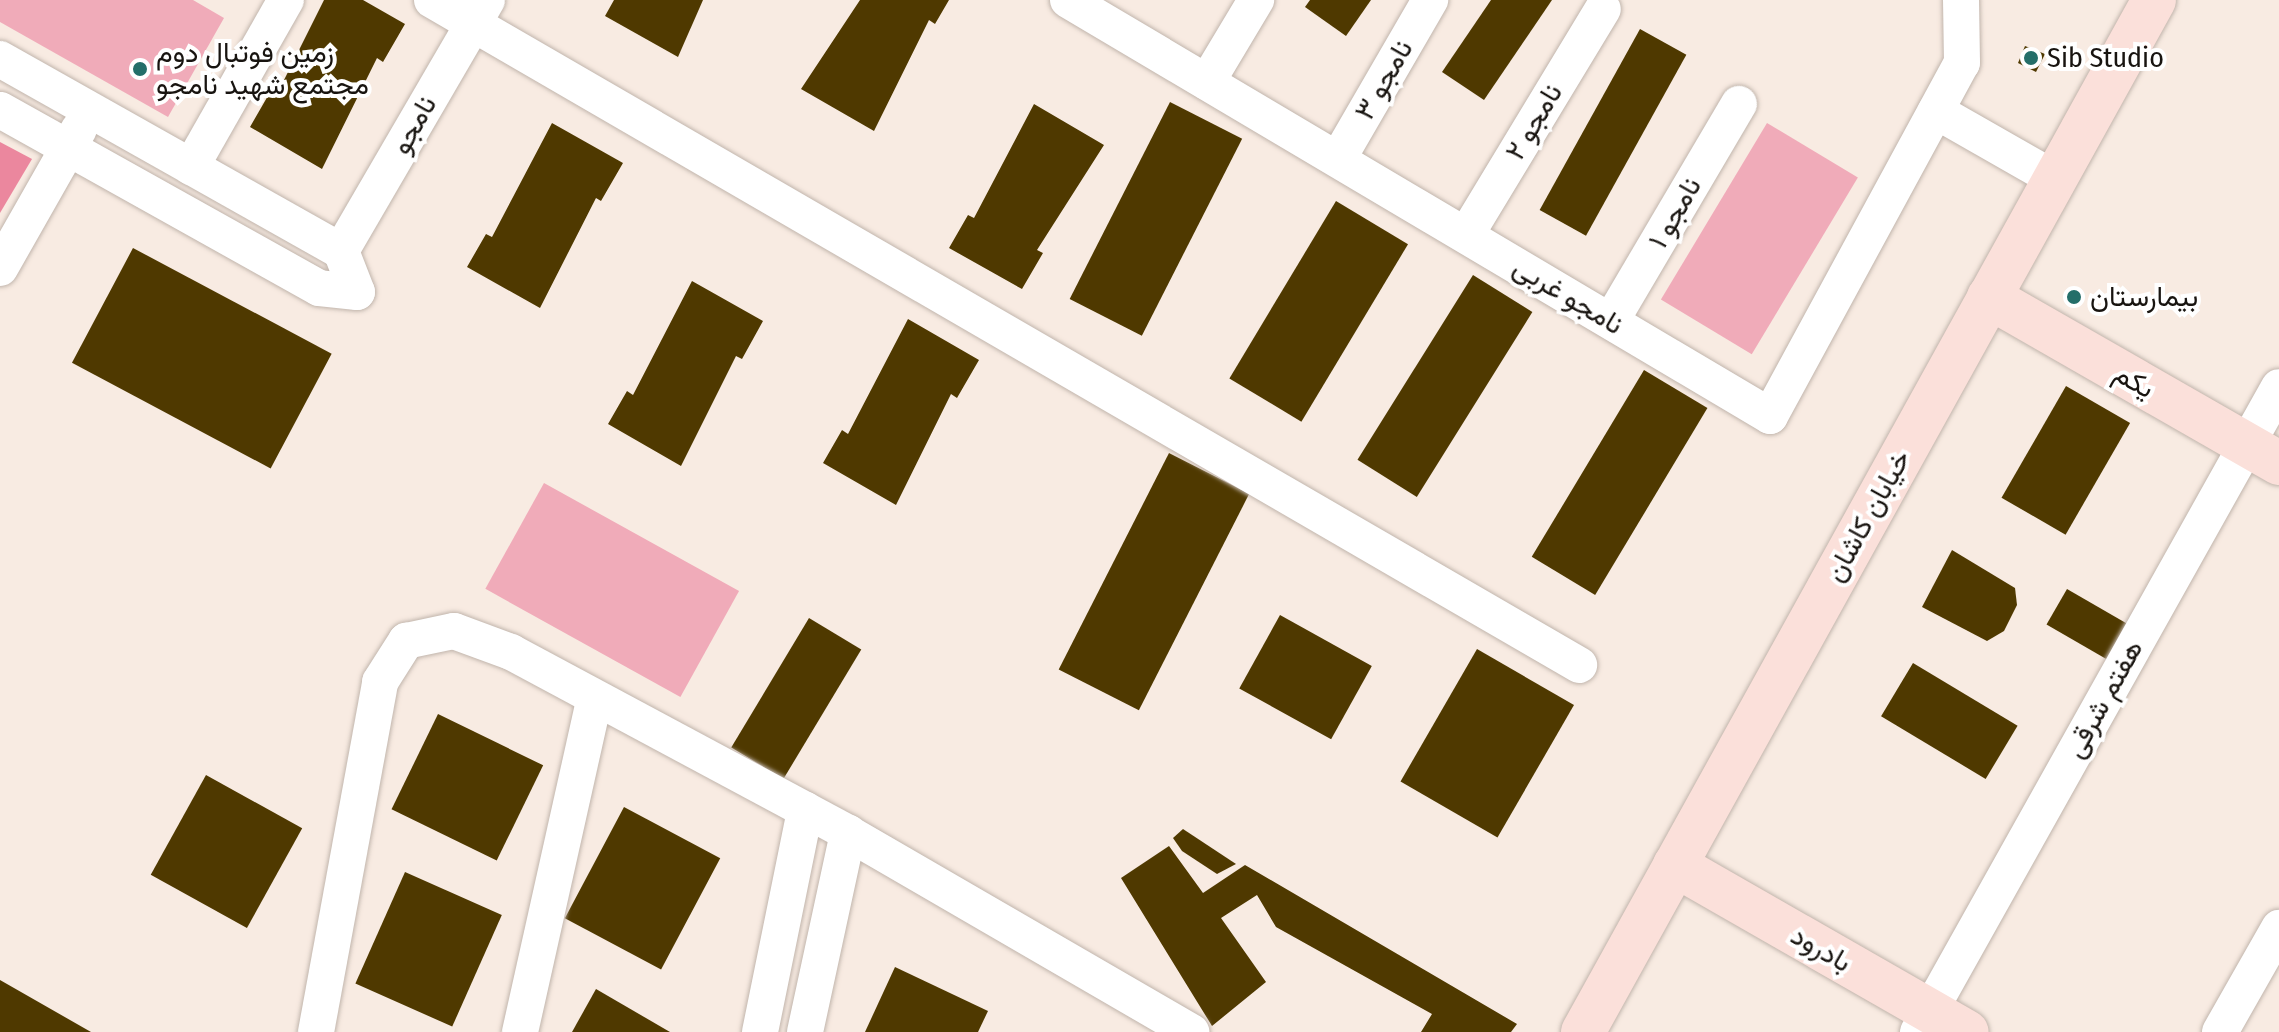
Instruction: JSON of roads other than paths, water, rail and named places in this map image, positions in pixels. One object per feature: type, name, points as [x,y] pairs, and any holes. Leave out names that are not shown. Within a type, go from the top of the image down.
[{"type":"street","points":[[191,167],[286,0]]},
{"type":"street","points":[[432,0],[480,12],[1579,665]]},
{"type":"street","points":[[1207,82],[1256,0]]},
{"type":"street","name":"نامجو ۳","points":[[1338,159],[1430,0]]},
{"type":"street","points":[[1961,0],[1962,63],[1936,111],[2055,179]]},
{"type":"street","name":"خیابان کاشان","points":[[1583,1032],[2154,0]]},
{"type":"street","name":"نامجو غربی","points":[[1078,3],[1770,416],[1936,111]]},
{"type":"street","name":"نامجو ۲","points":[[1466,235],[1603,9]]},
{"type":"street","name":"نامجو","points":[[341,251],[480,12]]},
{"type":"street","points":[[0,59],[341,251],[357,292],[319,288],[0,110]]},
{"type":"street","name":"نامجو ۱","points":[[1611,321],[1739,104]]},
{"type":"street","points":[[0,268],[90,110]]},
{"type":"street","name":"یکم","points":[[1989,297],[2263,454]]},
{"type":"street","name":"هفتم شرقی","points":[[1924,1021],[2263,454],[2279,387]]},
{"type":"street","points":[[316,1032],[365,748],[380,682],[406,641],[454,631],[511,652],[594,701],[848,833],[1191,1032]]},
{"type":"street","points":[[520,1032],[594,701]]},
{"type":"street","points":[[760,1032],[805,810]]},
{"type":"street","points":[[805,1032],[848,833]]},
{"type":"street","name":"بادرود","points":[[1675,865],[1924,1021],[1967,1032]]},
{"type":"street","points":[[2220,1032],[2279,928]]},
{"type":"place","name":"Sib Studio","points":[[2031,58]]},
{"type":"place","name":"زمین فوتبال دوم مجتمع شهید نامجو","points":[[140,69]]},
{"type":"place","name":"بیمارستان","points":[[2074,297]]}]
